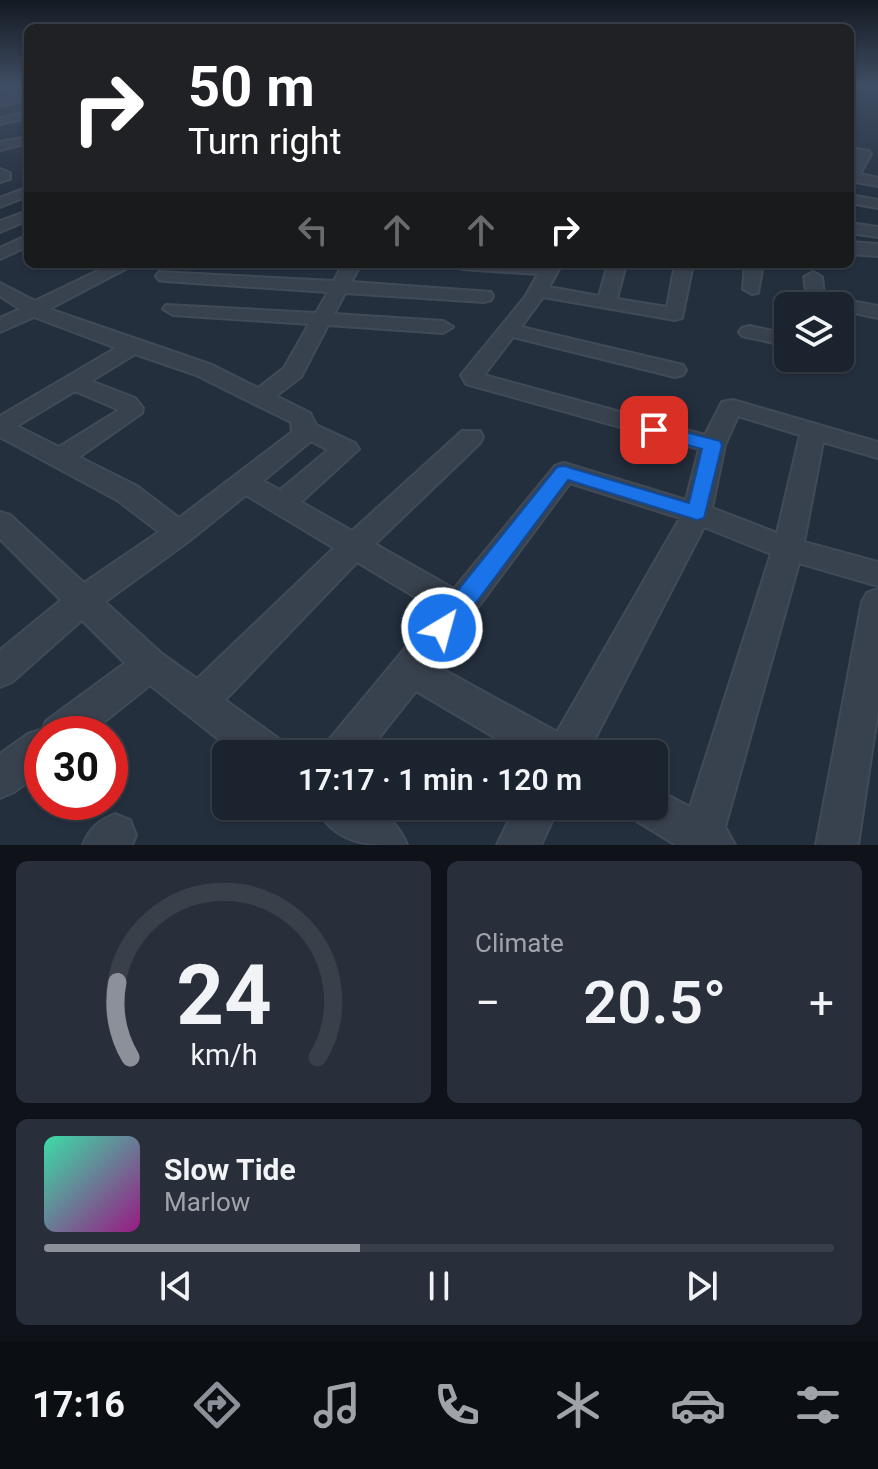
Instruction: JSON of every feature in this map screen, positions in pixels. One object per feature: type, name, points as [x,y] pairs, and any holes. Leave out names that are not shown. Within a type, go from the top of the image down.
[{"type":"street","points":[[0,146],[24,141]]},
{"type":"street","points":[[854,145],[872,156],[854,172]]},
{"type":"street","points":[[854,173],[878,182]]},
{"type":"street","points":[[0,203],[24,193]]},
{"type":"street","points":[[854,200],[878,204]]},
{"type":"street","points":[[0,227],[24,217]]},
{"type":"street","points":[[854,229],[878,232]]},
{"type":"street","points":[[0,254],[24,242]]},
{"type":"street","points":[[854,248],[878,250]]},
{"type":"street","points":[[0,326],[118,268]]},
{"type":"street","points":[[261,397],[293,372],[350,268]]},
{"type":"street","points":[[551,268],[538,291],[472,375],[474,379],[713,445]]},
{"type":"street","points":[[606,303],[616,268]]},
{"type":"street","points":[[538,291],[675,314],[683,268]]},
{"type":"street","points":[[752,289],[754,268]]},
{"type":"street","points":[[165,276],[484,296]]},
{"type":"street","points":[[813,277],[814,292]]},
{"type":"street","points":[[0,288],[51,319],[204,370],[302,418],[305,429],[302,436],[179,533],[82,601],[0,671]]},
{"type":"street","points":[[173,309],[443,327]]},
{"type":"street","points":[[854,309],[878,312]]},
{"type":"street","points":[[509,330],[675,370]]},
{"type":"street","points":[[749,332],[774,337]]},
{"type":"street","points":[[0,427],[134,346]]},
{"type":"street","points":[[62,457],[130,413],[131,408],[127,403],[72,382]]},
{"type":"street","points":[[571,740],[697,513],[713,445],[732,407],[878,450]]},
{"type":"street","points":[[0,427],[127,493],[179,533]]},
{"type":"street","points":[[282,504],[346,449],[305,429]]},
{"type":"street","points":[[668,818],[706,842],[788,549],[813,430]]},
{"type":"street","points":[[199,702],[355,546],[471,437]]},
{"type":"street","points":[[354,740],[564,472],[697,513],[788,549],[878,574]]},
{"type":"street","points":[[243,481],[458,607]]},
{"type":"street","points":[[0,522],[150,665],[249,740]]},
{"type":"street","points":[[837,845],[878,602]]},
{"type":"street","points":[[83,716],[150,665]]},
{"type":"street","points":[[411,670],[538,740]]},
{"type":"street","points":[[0,778],[24,760]]},
{"type":"street","points":[[354,820],[386,845]]},
{"type":"street","points":[[518,845],[531,820]]},
{"type":"route","points":[[442,628],[564,472],[697,513],[713,445],[654,430]]}]
